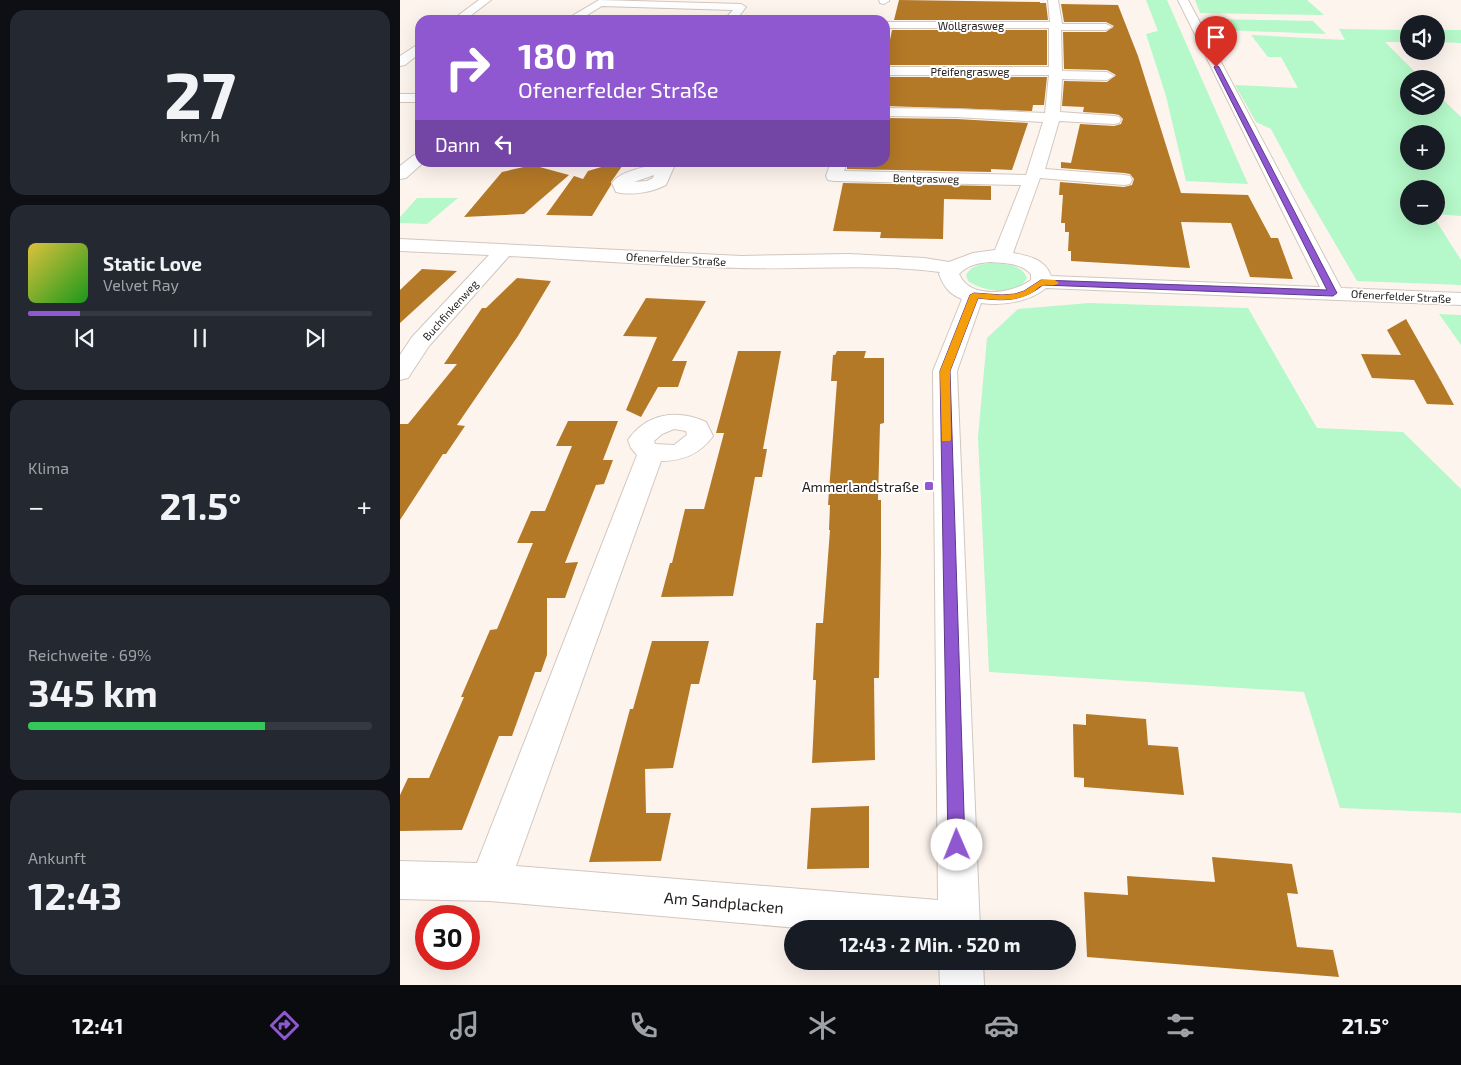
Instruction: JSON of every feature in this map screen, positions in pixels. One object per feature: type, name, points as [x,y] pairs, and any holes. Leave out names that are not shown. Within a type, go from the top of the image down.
[{"type":"street","points":[[465,15],[486,0]]},
{"type":"street","points":[[1002,257],[1033,176],[1052,117],[1056,26],[1053,0]]},
{"type":"street","points":[[1182,0],[1333,293]]},
{"type":"street","points":[[580,15],[600,3],[741,7],[734,15]]},
{"type":"street","name":"Wollgrasweg","points":[[890,25],[1106,27]]},
{"type":"street","points":[[407,43],[415,44]]},
{"type":"street","points":[[400,62],[415,49]]},
{"type":"street","name":"Pfeifengrasweg","points":[[890,71],[1055,73],[1107,76]]},
{"type":"street","points":[[400,98],[415,98]]},
{"type":"street","points":[[890,112],[1114,120]]},
{"type":"street","points":[[401,178],[415,163]]},
{"type":"street","name":"Bentgrasweg","points":[[837,167],[834,176],[1033,176]]},
{"type":"street","points":[[1033,176],[1124,180]]},
{"type":"street","name":"Ofenerfelder Straße","points":[[400,245],[740,262],[849,260],[924,264],[953,268]]},
{"type":"street","name":"Buchfinkenweg","points":[[400,373],[410,342],[504,251]]},
{"type":"street","points":[[1002,257],[1014,258],[1033,266],[1042,277],[1041,282],[1027,293],[1002,298],[974,295],[954,286],[950,280],[949,274],[959,264],[973,258],[1002,257]]},
{"type":"street","name":"Ofenerfelder Straße","points":[[1041,282],[1461,299]]},
{"type":"street","points":[[959,920],[945,371],[974,295]]},
{"type":"street","points":[[490,882],[651,452]]},
{"type":"street","name":"Am Sandplacken","points":[[400,880],[490,882],[814,920]]},
{"type":"street","points":[[961,970],[962,985]]},
{"type":"green space","points":[[1146,0],[1167,0],[1248,184],[1186,181],[1166,96],[1146,34],[1158,31]]},
{"type":"green space","points":[[1195,0],[1307,0],[1324,15],[1200,13]]},
{"type":"green space","points":[[1219,19],[1313,21],[1326,34],[1222,30]]},
{"type":"green space","points":[[1339,29],[1400,30],[1400,42],[1385,42],[1400,57],[1400,60],[1403,60],[1413,70],[1400,70],[1400,115],[1445,115],[1445,102],[1461,117],[1461,216],[1445,215],[1445,180],[1400,180],[1400,225],[1439,225],[1461,260],[1461,285],[1357,281],[1302,187],[1271,129],[1256,122],[1235,85],[1298,88],[1281,57],[1268,57],[1251,35],[1345,40]]},
{"type":"green space","points":[[1445,30],[1461,30],[1461,43],[1445,42]]},
{"type":"green space","points":[[417,198],[458,198],[427,224],[400,223],[400,217]]},
{"type":"green space","points":[[992,263],[1017,267],[1025,273],[1027,278],[1016,288],[999,291],[982,288],[968,281],[966,275],[971,269]]},
{"type":"green space","points":[[1089,303],[1248,308],[1317,428],[1403,432],[1461,489],[1461,813],[1340,808],[1304,692],[989,672],[978,437],[987,338],[1018,309]]},
{"type":"green space","points":[[1439,314],[1461,315],[1461,345]]},
{"type":"building","points":[[899,0],[1040,2],[1046,3],[1048,20],[894,20]]},
{"type":"building","points":[[1061,4],[1118,5],[1138,56],[1181,193],[1248,195],[1271,238],[1278,238],[1293,279],[1250,277],[1231,223],[1181,222],[1190,268],[1071,261],[1071,251],[1068,251],[1069,232],[1065,232],[1065,223],[1061,223],[1063,195],[1059,195],[1060,182],[1124,187],[1132,185],[1134,179],[1130,174],[1124,173],[1061,168],[1061,162],[1071,163],[1080,124],[1114,126],[1121,124],[1123,119],[1119,115],[1114,114],[1083,112],[1084,107],[1062,106],[1064,81],[1107,82],[1116,75],[1107,70],[1064,69],[1063,32],[1106,32],[1114,26],[1106,22],[1064,22]]},
{"type":"building","points":[[892,30],[1047,30],[1047,65],[890,65]]},
{"type":"building","points":[[890,77],[1047,77],[1044,105],[1033,105],[1032,111],[890,106]]},
{"type":"building","points":[[890,118],[1028,123],[1012,170],[991,169],[991,172],[847,169],[847,167],[890,167]]},
{"type":"building","points":[[524,167],[540,167],[569,175],[524,214],[464,217],[502,172]]},
{"type":"building","points":[[601,167],[622,167],[592,216],[546,215],[574,176],[583,179],[588,171]]},
{"type":"building","points":[[843,183],[991,186],[991,200],[944,199],[943,239],[880,238],[881,232],[833,231]]},
{"type":"building","points":[[422,269],[457,271],[400,323],[400,290]]},
{"type":"building","points":[[517,278],[551,281],[518,336],[457,425],[465,426],[446,454],[443,454],[400,520],[400,424],[408,424],[457,364],[444,364],[482,308],[486,308]]},
{"type":"building","points":[[646,298],[706,301],[672,361],[687,361],[678,387],[658,387],[641,417],[626,410],[657,337],[623,336]]},
{"type":"building","points":[[1406,319],[1454,405],[1427,404],[1414,380],[1372,378],[1361,354],[1401,355],[1387,330]]},
{"type":"building","points":[[738,351],[781,351],[763,449],[767,449],[762,477],[755,477],[733,596],[661,597],[670,563],[672,563],[685,509],[704,509],[724,433],[716,433]]},
{"type":"building","points":[[837,351],[866,351],[864,358],[884,358],[884,423],[880,424],[878,500],[881,500],[879,678],[874,678],[875,760],[812,763],[816,680],[813,680],[816,623],[823,623],[830,530],[830,505],[828,505],[837,381],[831,381],[833,355]]},
{"type":"building","points":[[568,421],[618,421],[603,460],[613,460],[604,484],[596,485],[565,563],[578,562],[565,598],[547,598],[547,655],[541,672],[535,672],[512,736],[499,736],[462,830],[400,831],[400,795],[408,778],[429,778],[490,630],[497,629],[533,543],[517,543],[531,511],[545,511],[572,446],[556,446]]},
{"type":"building","points":[[652,641],[709,641],[699,684],[691,684],[673,768],[645,769],[646,813],[671,813],[661,861],[589,862],[630,709],[633,709]]},
{"type":"building","points":[[1086,714],[1146,719],[1148,745],[1178,747],[1184,795],[1084,787],[1084,778],[1074,777],[1073,724],[1086,725]]},
{"type":"building","points":[[869,806],[869,868],[807,869],[811,808]]},
{"type":"building","points":[[1212,857],[1292,864],[1298,894],[1287,893],[1297,947],[1333,950],[1339,977],[1087,957],[1084,892],[1128,895],[1127,876],[1215,882]]},
{"type":"slow traffic","points":[[946,439],[945,371],[974,295],[1002,298],[1016,296],[1036,288],[1041,282],[1055,283]]},
{"type":"place","name":"Ammerlandstraße","points":[[929,486]]},
{"type":"route","points":[[957,845],[945,371],[974,295],[1002,298],[1016,296],[1036,288],[1041,282],[1333,293],[1216,67]]}]
